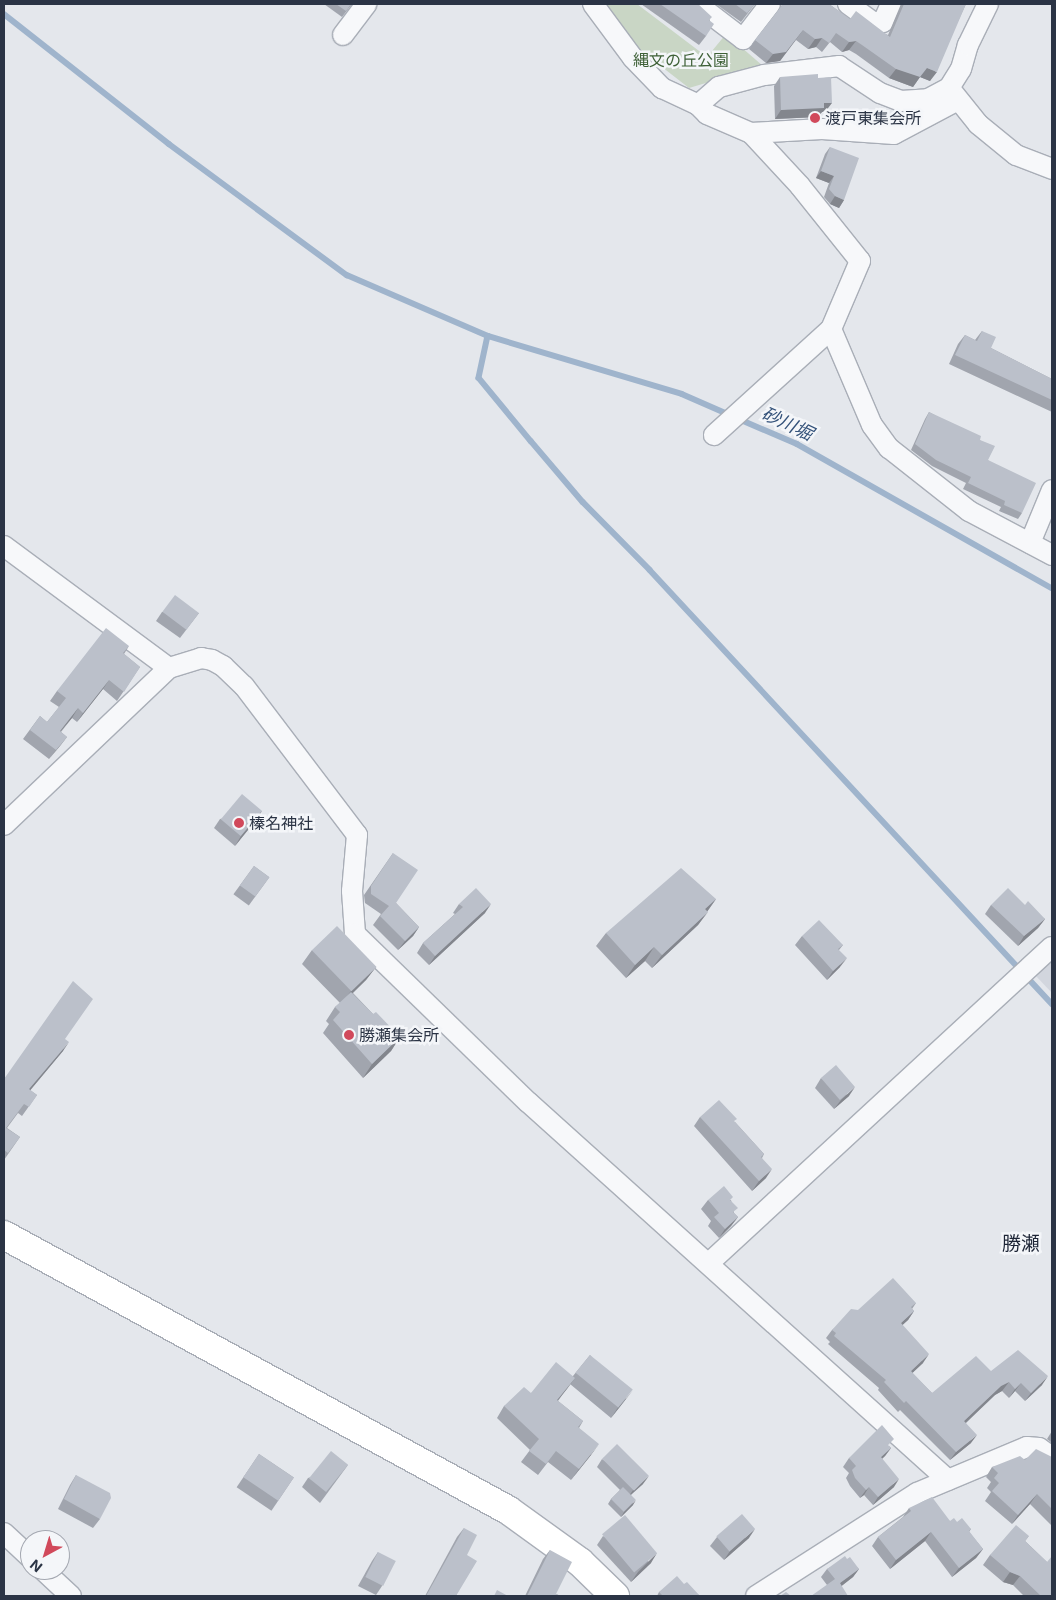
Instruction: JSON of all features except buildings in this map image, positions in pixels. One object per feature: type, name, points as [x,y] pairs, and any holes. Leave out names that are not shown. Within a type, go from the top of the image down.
[{"type":"street","points":[[343,36],[366,4]]},
{"type":"street","points":[[593,4],[634,58],[662,88],[698,105],[707,114],[751,133],[800,186],[860,262],[831,329],[714,435]]},
{"type":"street","points":[[697,4],[743,39],[770,4]]},
{"type":"street","points":[[848,4],[873,22],[883,22],[891,4]]},
{"type":"street","points":[[751,133],[822,129],[894,134],[954,94],[968,46],[988,4]]},
{"type":"street","points":[[698,105],[719,88],[746,80],[839,66],[880,93],[901,101],[928,99],[954,94]]},
{"type":"street","points":[[954,94],[978,124],[1016,155],[1052,169]]},
{"type":"street","points":[[831,329],[872,424],[889,448],[969,511],[1052,555]]},
{"type":"street","points":[[1030,543],[1052,490]]},
{"type":"street","points":[[4,546],[169,668]]},
{"type":"street","points":[[4,826],[169,668],[201,658],[212,660],[223,666],[244,686],[357,835],[352,891],[355,934],[528,1102],[948,1480]]},
{"type":"street","points":[[708,1264],[1052,947]]},
{"type":"street","points":[[4,1235],[508,1510],[580,1562],[615,1596]]},
{"type":"street","points":[[756,1596],[917,1493],[1027,1447],[1039,1448],[1052,1457]]},
{"type":"street","points":[[4,1533],[20,1548]]},
{"type":"street","points":[[54,1580],[71,1596]]},
{"type":"shaded area","points":[[1052,958],[1052,993],[1035,975]]},
{"type":"green space","name":"縄文の丘公園","points":[[605,4],[637,4],[707,57],[726,34],[763,66],[689,88],[635,46]]},
{"type":"waterway","points":[[4,14],[169,144],[347,275],[488,336],[682,394],[730,415]]},
{"type":"waterway","points":[[488,336],[479,378],[531,441],[583,502],[650,570],[1052,1004]]},
{"type":"waterway","name":"砂川堀","points":[[739,419],[797,444],[1052,588]]},
{"type":"place","name":"渡戸東集会所","points":[[815,118]]},
{"type":"place","name":"榛名神社","points":[[239,823]]},
{"type":"place","name":"勝瀬集会所","points":[[349,1035]]},
{"type":"district","name":"勝瀬","points":[[1021,1244]]}]
